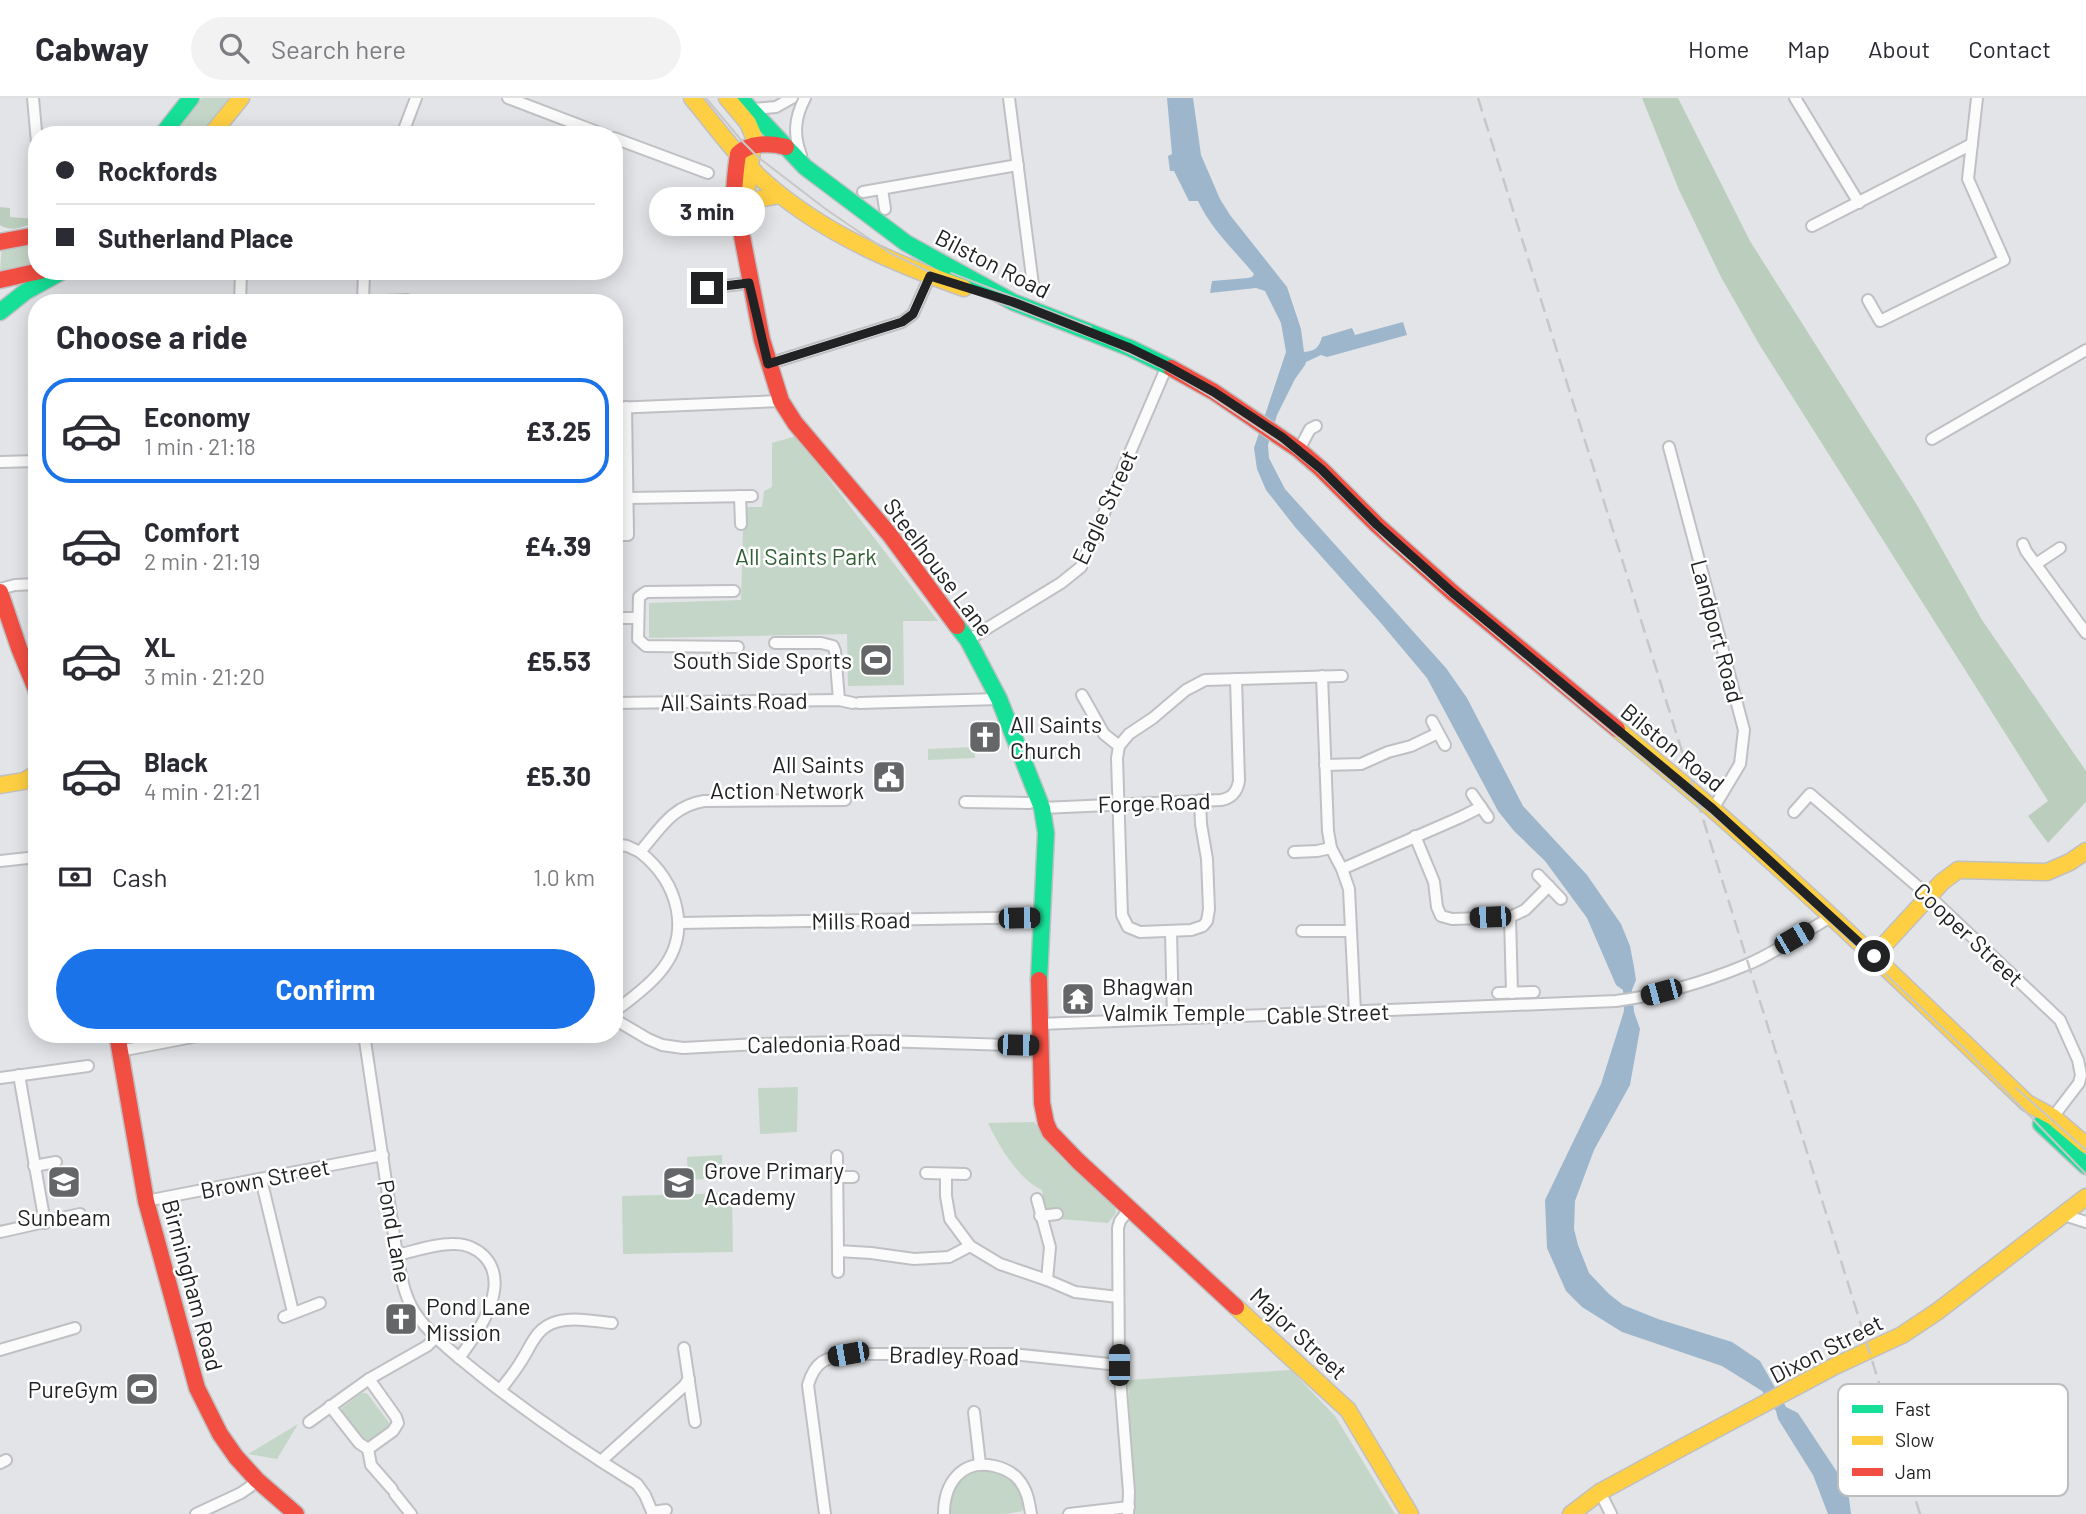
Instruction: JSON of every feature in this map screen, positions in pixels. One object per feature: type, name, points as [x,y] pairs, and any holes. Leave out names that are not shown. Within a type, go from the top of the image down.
[{"type":"main road","points":[[169,126],[191,98]]},
{"type":"main road","points":[[218,126],[241,98]]},
{"type":"main road","name":"Bilston Road","points":[[692,98],[780,195],[817,223],[930,276],[1013,302],[1130,348],[1214,392],[1282,437],[1453,593],[1713,809],[1874,956],[2026,1103],[2034,1117],[2086,1166]]},
{"type":"main road","name":"Steelhouse Lane","points":[[727,98],[752,130],[754,137],[733,195],[734,214],[741,231],[749,283],[768,364],[780,401],[795,423],[890,535],[968,640],[999,699],[1040,804],[1046,833],[1039,966],[1042,1102],[1046,1123],[1050,1132],[1078,1161],[1130,1208]]},
{"type":"main road","name":"Bilston Road","points":[[745,103],[805,167],[906,243],[1013,302]]},
{"type":"main road","points":[[747,156],[769,144],[786,147]]},
{"type":"main road","name":"Steelhouse Lane","points":[[741,231],[747,156]]},
{"type":"main road","points":[[744,209],[759,198],[780,195]]},
{"type":"main road","points":[[0,242],[28,238]]},
{"type":"main road","points":[[0,280],[28,274]]},
{"type":"main road","points":[[0,312],[25,292],[47,280]]},
{"type":"main road","points":[[0,590],[28,667]]},
{"type":"main road","points":[[2,785],[28,779]]},
{"type":"main road","points":[[2,785],[28,786]]},
{"type":"main road","points":[[1874,956],[1942,882],[1958,870],[2047,872],[2086,851]]},
{"type":"main road","name":"Birmingham Road","points":[[119,1043],[146,1201],[192,1374],[220,1434],[245,1468],[296,1514]]},
{"type":"main road","name":"Bilston Road","points":[[2026,1103],[2053,1117],[2086,1145]]},
{"type":"main road","name":"Dixon Street","points":[[1571,1514],[1600,1492],[1850,1358],[1894,1340],[2086,1196]]},
{"type":"main road","name":"Major Street","points":[[1130,1208],[1348,1410],[1410,1514]]},
{"type":"street","points":[[33,98],[36,126]]},
{"type":"street","points":[[405,126],[416,98]]},
{"type":"street","points":[[508,98],[533,102],[586,126]]},
{"type":"street","points":[[745,103],[771,109],[792,98]]},
{"type":"street","points":[[805,167],[797,144],[795,127],[799,110],[806,98]]},
{"type":"street","points":[[1009,98],[1033,285]]},
{"type":"street","points":[[1795,98],[1859,203]]},
{"type":"street","points":[[1868,300],[1880,321],[2004,260],[1968,179],[1977,98]]},
{"type":"street","points":[[623,141],[708,173]]},
{"type":"street","points":[[1812,226],[1972,144]]},
{"type":"street","points":[[863,192],[1018,165]]},
{"type":"street","points":[[883,188],[885,209]]},
{"type":"street","points":[[768,364],[902,322],[913,314],[930,276]]},
{"type":"street","points":[[707,288],[749,283]]},
{"type":"street","points":[[1932,439],[2086,350]]},
{"type":"street","name":"Eagle Street","points":[[968,640],[1062,583],[1081,567],[1167,366]]},
{"type":"street","points":[[623,407],[780,401]]},
{"type":"street","points":[[623,535],[628,535],[626,407]]},
{"type":"street","points":[[1298,450],[1310,429],[1316,425]]},
{"type":"street","name":"Landport Road","points":[[1669,447],[1744,730],[1740,764],[1713,809]]},
{"type":"street","points":[[0,462],[28,461]]},
{"type":"street","points":[[628,498],[746,496],[741,524]]},
{"type":"street","points":[[2023,544],[2036,564],[2081,616],[2086,633]]},
{"type":"street","points":[[2036,564],[2060,548]]},
{"type":"street","points":[[0,590],[28,584]]},
{"type":"street","points":[[734,591],[646,592],[639,597],[638,639],[646,646],[738,647]]},
{"type":"street","points":[[623,618],[638,618]]},
{"type":"street","points":[[775,643],[821,643],[833,646],[839,700]]},
{"type":"street","points":[[1322,676],[1328,831],[1331,848],[1349,890],[1355,1012]]},
{"type":"street","points":[[1200,800],[1207,859],[1209,915],[1203,926],[1197,929],[1140,932],[1128,927],[1122,915],[1117,758],[1119,746],[1129,734],[1191,687],[1205,680],[1342,676]]},
{"type":"street","name":"Forge Road","points":[[965,802],[1040,804],[1226,799],[1236,792],[1238,781],[1236,679]]},
{"type":"street","points":[[1082,695],[1104,734],[1119,746]]},
{"type":"street","name":"All Saints Road","points":[[623,703],[839,700],[856,703],[999,699]]},
{"type":"street","points":[[1432,721],[1445,745]]},
{"type":"street","points":[[1325,765],[1362,764],[1438,733]]},
{"type":"street","points":[[1472,794],[1488,817]]},
{"type":"street","name":"Cooper Street","points":[[1794,812],[1810,794],[1930,897],[2060,1020],[2078,1060],[2081,1075],[2079,1083],[2053,1117]]},
{"type":"street","points":[[640,852],[675,812],[693,803],[845,800]]},
{"type":"street","points":[[1342,869],[1481,807]]},
{"type":"street","points":[[1415,836],[1434,882],[1437,907],[1441,916],[1446,919],[1510,917],[1525,910],[1549,886]]},
{"type":"street","points":[[623,845],[640,852],[654,864],[670,888],[677,904],[680,923],[679,934],[667,964],[623,1004]]},
{"type":"street","points":[[1294,852],[1331,848]]},
{"type":"street","points":[[0,861],[28,858]]},
{"type":"street","points":[[1538,875],[1561,900]]},
{"type":"street","name":"Mills Road","points":[[680,923],[1042,917]]},
{"type":"street","points":[[1510,917],[1512,993]]},
{"type":"street","name":"Cable Street","points":[[1040,1024],[1616,1001],[1679,988],[1748,964],[1831,917]]},
{"type":"street","points":[[1171,931],[1173,1019]]},
{"type":"street","points":[[1302,931],[1350,931]]},
{"type":"street","points":[[1499,993],[1534,992]]},
{"type":"street","name":"Caledonia Road","points":[[623,1024],[662,1045],[683,1048],[880,1041],[1040,1045]]},
{"type":"street","points":[[120,1051],[161,1043]]},
{"type":"street","name":"Pond Lane","points":[[366,1043],[397,1255],[404,1290],[416,1314],[459,1357],[531,1414],[637,1484],[652,1513],[666,1510]]},
{"type":"street","points":[[0,1078],[88,1066]]},
{"type":"street","points":[[19,1075],[45,1223]]},
{"type":"street","name":"Brown Street","points":[[146,1201],[383,1155]]},
{"type":"street","points":[[837,1156],[838,1272]]},
{"type":"street","points":[[34,1166],[56,1161]]},
{"type":"street","points":[[926,1173],[965,1174]]},
{"type":"street","points":[[946,1174],[950,1219],[970,1246],[1000,1264],[1075,1292],[1118,1297]]},
{"type":"street","points":[[837,1177],[853,1177]]},
{"type":"street","points":[[261,1179],[289,1314],[320,1303]]},
{"type":"street","points":[[1037,1199],[1050,1247],[1047,1280]]},
{"type":"street","points":[[1069,1514],[1129,1510],[1119,1365],[1118,1228],[1130,1208]]},
{"type":"street","points":[[0,1232],[80,1214]]},
{"type":"street","points":[[1040,1216],[1057,1214]]},
{"type":"street","points":[[2061,1214],[2086,1222]]},
{"type":"street","points":[[397,1255],[452,1243],[474,1249],[489,1262],[495,1280],[493,1298],[475,1336],[459,1357]]},
{"type":"street","points":[[838,1251],[914,1259],[949,1257],[970,1246]]},
{"type":"street","points":[[500,1390],[521,1363],[541,1330],[555,1322],[568,1320],[612,1323]]},
{"type":"street","points":[[0,1350],[75,1328]]},
{"type":"street","points":[[309,1422],[369,1379],[427,1346],[437,1336]]},
{"type":"street","points":[[684,1348],[695,1422]]},
{"type":"street","name":"Bradley Road","points":[[825,1514],[808,1385],[816,1366],[822,1361],[848,1354],[1012,1354],[1119,1365]]},
{"type":"street","points":[[368,1449],[393,1431],[398,1423],[369,1379]]},
{"type":"street","points":[[601,1461],[689,1379]]},
{"type":"street","points":[[330,1406],[359,1443],[368,1449],[371,1465],[411,1514]]},
{"type":"street","points":[[974,1412],[980,1464]]},
{"type":"street","points":[[944,1514],[944,1499],[951,1482],[960,1473],[980,1464],[1002,1468],[1019,1479],[1027,1492],[1031,1514]]},
{"type":"street","points":[[196,1514],[251,1486]]},
{"type":"street","points":[[1600,1492],[1611,1514]]},
{"type":"green space","points":[[202,98],[229,98],[207,126],[179,126]]},
{"type":"green space","points":[[1642,98],[1678,98],[1750,241],[1917,505],[1982,620],[2086,771],[2086,802],[2048,843],[2028,816],[2048,801],[1759,344],[1721,277],[1679,190]]},
{"type":"green space","points":[[0,207],[10,208],[10,217],[28,218],[28,225],[18,228],[0,225]]},
{"type":"green space","points":[[28,242],[28,264],[0,271],[2,247]]},
{"type":"green space","name":"All Saints Park","points":[[796,436],[938,621],[903,621],[904,685],[848,686],[847,634],[649,638],[649,603],[741,600],[743,530],[747,507],[762,507],[764,491],[772,487],[772,443]]},
{"type":"green space","points":[[974,747],[975,758],[928,760],[928,749]]},
{"type":"green space","points":[[798,1087],[797,1132],[760,1134],[758,1088]]},
{"type":"green space","points":[[1034,1122],[1063,1160],[1114,1202],[1116,1213],[1108,1223],[1060,1219],[1058,1209],[1045,1208],[1042,1190],[1017,1170],[988,1123]]},
{"type":"green space","points":[[722,1155],[723,1178],[688,1180],[687,1157]]},
{"type":"green space","points":[[732,1193],[733,1252],[623,1254],[622,1196]]},
{"type":"green space","points":[[1291,1370],[1335,1416],[1395,1514],[1134,1514],[1128,1380]]},
{"type":"green space","points":[[362,1393],[369,1396],[390,1424],[389,1428],[368,1443],[364,1443],[341,1412],[342,1408]]},
{"type":"green space","points":[[298,1424],[277,1459],[248,1454]]},
{"type":"green space","points":[[987,1470],[1002,1475],[1015,1484],[1023,1496],[1022,1511],[1007,1514],[950,1514],[951,1496],[958,1482],[969,1474]]},
{"type":"water","points":[[1167,98],[1193,98],[1201,155],[1220,199],[1287,287],[1301,329],[1304,352],[1316,348],[1322,337],[1352,328],[1355,335],[1403,322],[1407,335],[1327,357],[1321,355],[1306,362],[1277,415],[1268,445],[1269,458],[1285,489],[1446,668],[1467,698],[1523,806],[1587,875],[1621,924],[1630,946],[1636,980],[1632,990],[1634,1012],[1640,1029],[1630,1085],[1594,1150],[1575,1201],[1574,1229],[1589,1273],[1623,1305],[1732,1342],[1760,1361],[1786,1407],[1798,1413],[1838,1473],[1838,1496],[1848,1496],[1851,1514],[1828,1514],[1813,1475],[1762,1391],[1722,1366],[1622,1332],[1582,1307],[1566,1291],[1547,1248],[1545,1200],[1601,1084],[1624,1011],[1623,990],[1616,985],[1587,918],[1545,861],[1498,811],[1427,678],[1266,490],[1257,469],[1254,448],[1286,352],[1281,323],[1265,291],[1256,288],[1210,293],[1212,281],[1248,278],[1254,274],[1216,230],[1198,201],[1189,201],[1174,171],[1170,171],[1168,156],[1172,154]]},
{"type":"tram line","points":[[706,98],[759,158],[827,210],[890,253],[971,292],[1109,344],[1166,370],[1290,449],[1317,471],[1389,543],[1436,584],[1752,848],[1965,1049],[2086,1174]]},
{"type":"tram line","points":[[951,273],[1091,327]]},
{"type":"tram line","points":[[2016,1088],[2086,1150]]},
{"type":"railway","points":[[1478,98],[1879,1384]]},
{"type":"railway","points":[[1914,1496],[1920,1514]]},
{"type":"traffic: fast","points":[[169,126],[191,98]]},
{"type":"traffic: fast","points":[[740,98],[805,167],[906,243],[1013,302],[1130,348],[1171,368]]},
{"type":"traffic: fast","points":[[0,312],[25,292],[47,280]]},
{"type":"traffic: fast","points":[[957,626],[968,640],[999,699],[1042,808],[1046,833],[1039,980]]},
{"type":"traffic: fast","points":[[2041,1124],[2086,1166]]},
{"type":"traffic: slow","points":[[218,126],[241,98]]},
{"type":"traffic: slow","points":[[692,98],[737,153],[788,201],[860,245],[964,288]]},
{"type":"traffic: slow","points":[[727,98],[748,123],[754,137],[742,225]]},
{"type":"traffic: slow","points":[[744,209],[759,199],[780,195]]},
{"type":"traffic: slow","points":[[1617,729],[1794,882],[2027,1103],[2053,1117],[2086,1145]]},
{"type":"traffic: slow","points":[[0,785],[28,779]]},
{"type":"traffic: slow","points":[[1874,956],[1942,882],[1958,870],[2047,872],[2086,851]]},
{"type":"traffic: slow","points":[[1571,1514],[1600,1492],[1683,1447],[1833,1367],[1902,1335],[1938,1311],[2086,1197]]},
{"type":"traffic: slow","points":[[1236,1307],[1348,1410],[1410,1514]]},
{"type":"traffic: jam","points":[[786,147],[761,144],[748,147],[738,154],[734,193],[762,340],[781,401],[795,423],[890,535],[957,626]]},
{"type":"traffic: jam","points":[[0,242],[28,237]]},
{"type":"traffic: jam","points":[[0,280],[28,274]]},
{"type":"traffic: jam","points":[[1171,368],[1214,392],[1299,450],[1453,593],[1617,729]]},
{"type":"traffic: jam","points":[[0,592],[28,670]]},
{"type":"traffic: jam","points":[[1039,980],[1042,1103],[1050,1132],[1236,1307]]},
{"type":"traffic: jam","points":[[119,1043],[146,1201],[197,1388],[220,1434],[236,1457],[257,1480],[296,1514]]},
{"type":"place","name":"South Side Sports","points":[[876,660]]},
{"type":"place","name":"All Saints Church","points":[[985,737]]},
{"type":"place","name":"All Saints Action Network","points":[[889,777]]},
{"type":"place","name":"Bhagwan Valmik Temple","points":[[1078,999]]},
{"type":"place","name":"Sunbeam","points":[[64,1182]]},
{"type":"place","name":"Grove Primary Academy","points":[[679,1183]]},
{"type":"place","name":"Pond Lane Mission","points":[[401,1319]]},
{"type":"place","name":"PureGym","points":[[142,1389]]},
{"type":"route","points":[[707,288],[749,283],[768,364],[902,322],[913,314],[930,276],[1013,302],[1130,348],[1214,392],[1282,437],[1321,469],[1377,525],[1453,593],[1713,809],[1874,956]]}]
